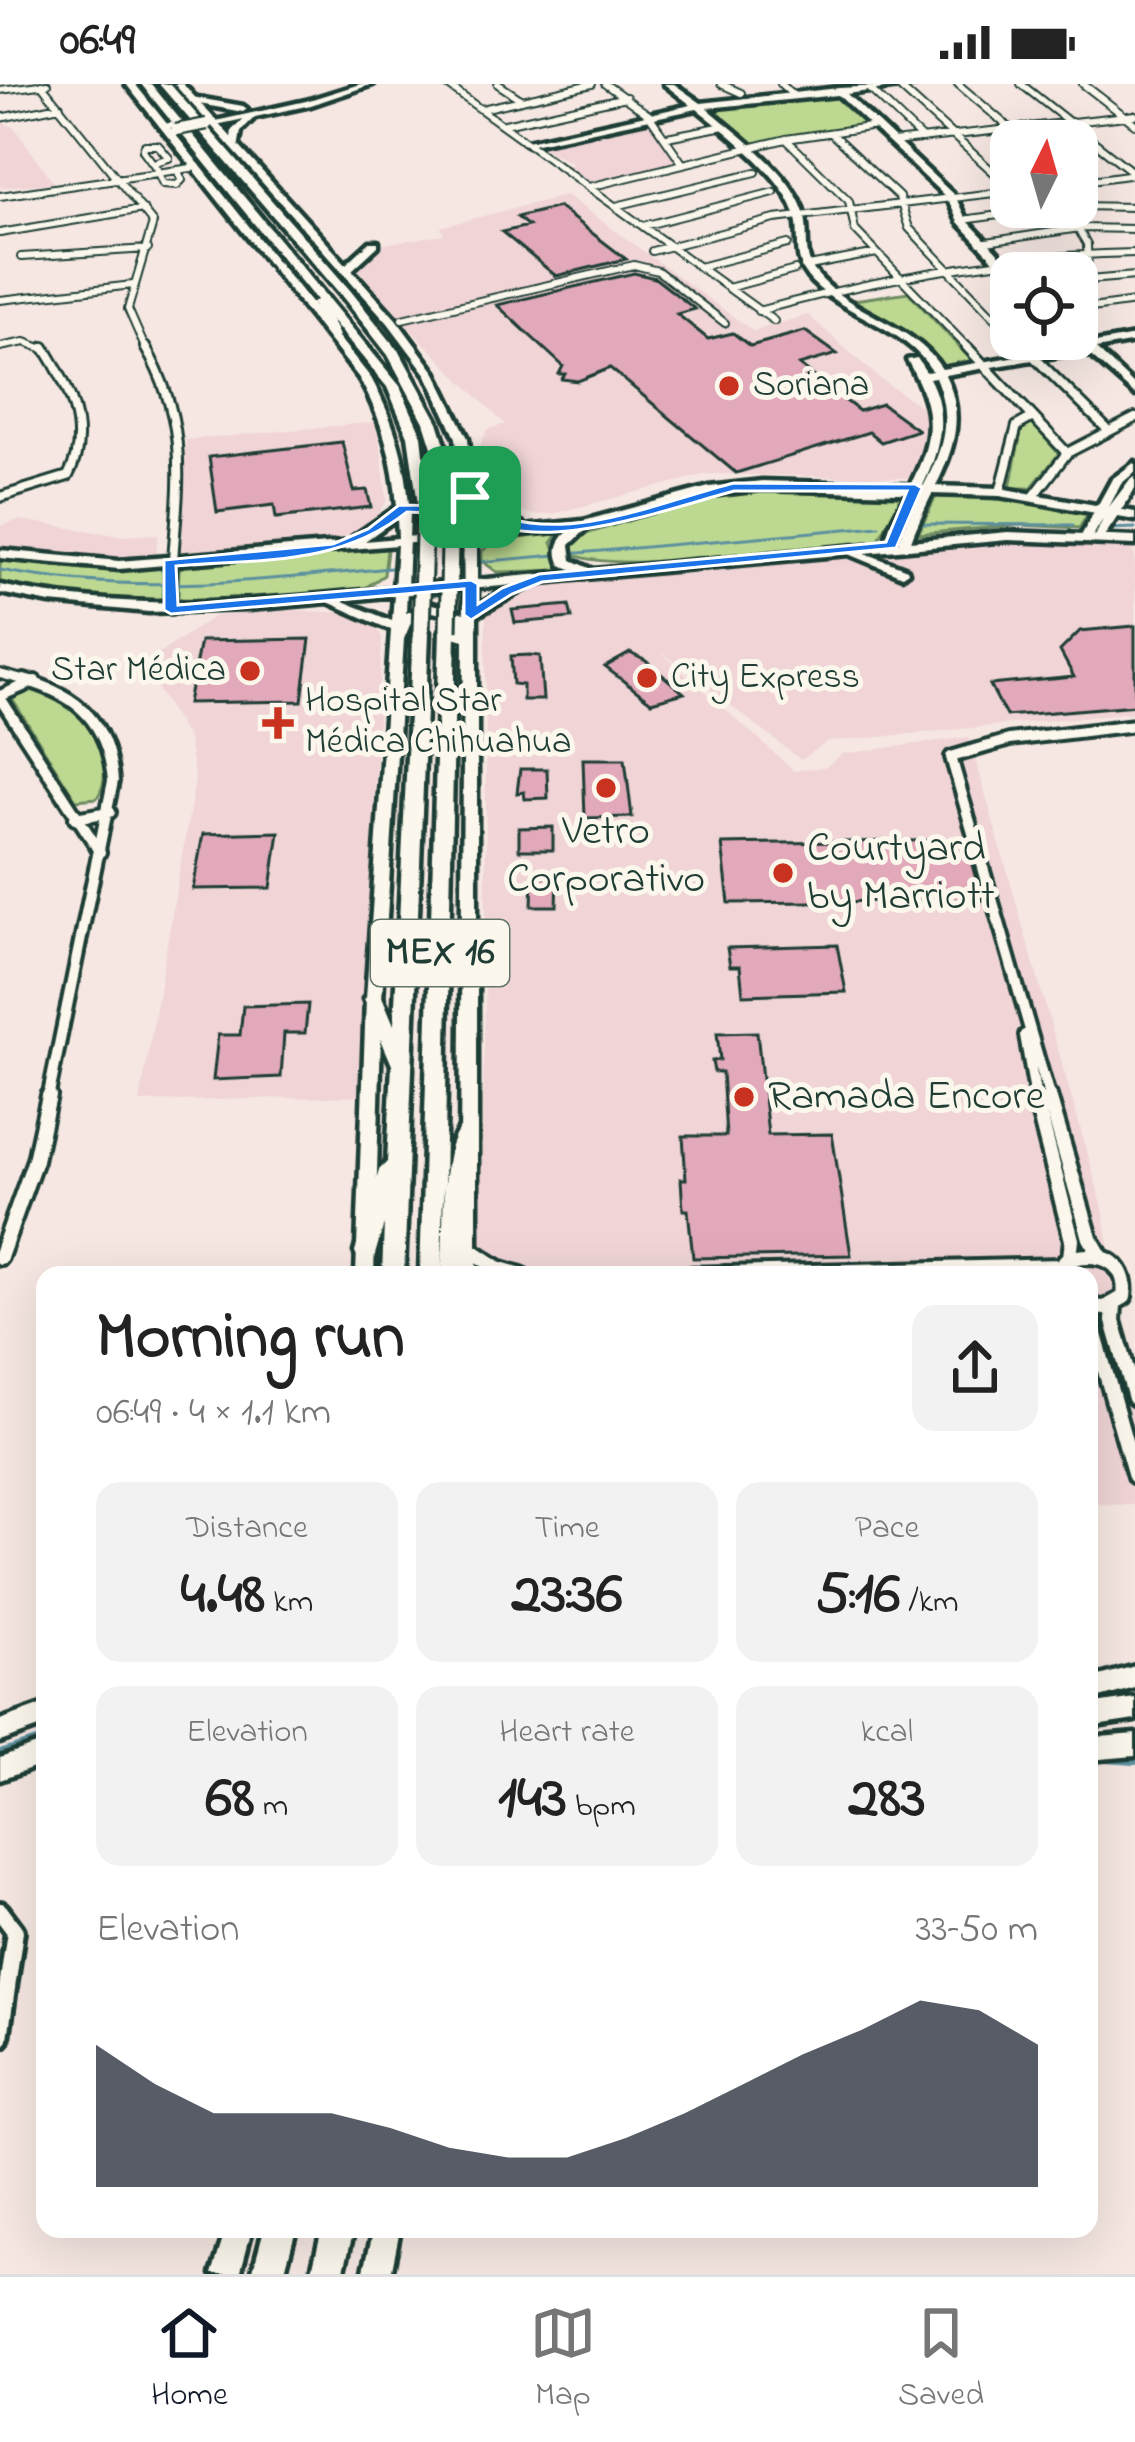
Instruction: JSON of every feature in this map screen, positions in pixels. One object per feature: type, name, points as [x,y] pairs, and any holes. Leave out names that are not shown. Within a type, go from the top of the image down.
[{"type":"highway","name":"MEX 16","points":[[146,84],[372,356],[401,401],[420,456],[425,504],[422,632],[393,1266]]},
{"type":"highway","name":"MEX 16","points":[[164,84],[386,339],[421,393],[438,431],[451,502],[431,1266]]},
{"type":"highway","points":[[347,273],[386,339]]},
{"type":"highway","points":[[306,275],[333,335]]},
{"type":"highway","points":[[374,999],[401,1065]]},
{"type":"highway","points":[[439,1016],[448,1044],[441,1266]]},
{"type":"highway","points":[[453,1266],[455,1178],[466,1130]]},
{"type":"highway","points":[[366,1264],[399,1135]]},
{"type":"highway","points":[[268,2274],[278,2238]]},
{"type":"highway","points":[[327,2274],[336,2238]]},
{"type":"main road","points":[[130,84],[333,335],[374,389],[392,428],[404,541],[374,999],[366,1264]]},
{"type":"main road","points":[[178,84],[392,321],[441,389],[462,438],[471,535],[468,1266]]},
{"type":"main road","points":[[170,128],[369,84]]},
{"type":"main road","points":[[657,84],[697,106]]},
{"type":"main road","points":[[668,84],[790,196],[800,269]]},
{"type":"main road","points":[[831,84],[952,198],[962,220],[990,253]]},
{"type":"main road","points":[[528,142],[744,96],[842,93],[918,84]]},
{"type":"main road","points":[[208,121],[263,113],[350,87]]},
{"type":"main road","points":[[192,100],[225,109],[277,106]]},
{"type":"main road","points":[[235,147],[237,130],[263,113]]},
{"type":"main road","points":[[741,150],[794,217],[788,244],[800,269],[824,292],[888,334],[932,375],[937,437],[923,487],[898,545]]},
{"type":"main road","points":[[347,273],[355,256],[374,244]]},
{"type":"main road","points":[[1098,347],[1135,339]]},
{"type":"main road","points":[[1098,357],[1135,392]]},
{"type":"main road","points":[[932,375],[1034,360]]},
{"type":"main road","points":[[1094,537],[1116,482],[1135,466]]},
{"type":"main road","points":[[1106,510],[1135,481]]},
{"type":"main road","points":[[0,554],[81,564],[169,563],[335,548],[584,525],[734,487],[1000,491],[1135,514]]},
{"type":"main road","points":[[1123,496],[1135,514]]},
{"type":"main road","points":[[335,548],[373,532],[404,508],[430,512],[470,502]]},
{"type":"main road","points":[[470,502],[488,516],[534,529]]},
{"type":"main road","points":[[584,525],[564,542],[563,554],[592,573]]},
{"type":"main road","points":[[0,590],[70,604],[171,610],[1008,536],[1135,542]]},
{"type":"main road","points":[[1114,556],[1135,542]]},
{"type":"main road","points":[[845,550],[902,572]]},
{"type":"main road","points":[[471,615],[507,591],[539,578]]},
{"type":"main road","points":[[319,599],[357,607],[397,628]]},
{"type":"main road","points":[[393,668],[406,618],[442,608],[461,620],[460,662],[470,673]]},
{"type":"main road","points":[[1098,1687],[1135,1677]]},
{"type":"main road","points":[[1098,1715],[1135,1709]]},
{"type":"main road","points":[[0,1730],[36,1718]]},
{"type":"main road","points":[[1098,1748],[1135,1744]]},
{"type":"main road","points":[[0,1768],[36,1756]]},
{"type":"main road","points":[[226,2274],[236,2238]]},
{"type":"main road","points":[[377,2274],[385,2238]]},
{"type":"street","points":[[0,89],[44,84],[154,229],[133,285],[130,318],[167,384],[175,410],[171,610]]},
{"type":"street","points":[[434,93],[448,84],[774,321]]},
{"type":"street","points":[[498,84],[522,100]]},
{"type":"street","points":[[552,84],[563,91]]},
{"type":"street","points":[[482,109],[592,84]]},
{"type":"street","points":[[605,84],[649,115],[683,164]]},
{"type":"street","points":[[721,84],[744,96]]},
{"type":"street","points":[[733,84],[744,96]]},
{"type":"street","points":[[781,84],[793,95]]},
{"type":"street","points":[[958,84],[1000,120]]},
{"type":"street","points":[[1021,84],[1066,120]]},
{"type":"street","points":[[1083,84],[1135,124]]},
{"type":"street","points":[[898,85],[990,170]]},
{"type":"street","points":[[871,90],[922,139]]},
{"type":"street","points":[[505,124],[626,98]]},
{"type":"street","points":[[0,118],[60,106]]},
{"type":"street","points":[[1087,120],[1135,115]]},
{"type":"street","points":[[667,137],[719,127]]},
{"type":"street","points":[[589,187],[786,139],[876,127]]},
{"type":"street","points":[[892,142],[990,131]]},
{"type":"street","points":[[831,133],[902,204],[906,224],[990,313]]},
{"type":"street","points":[[786,139],[847,198],[853,227],[1067,453]]},
{"type":"street","points":[[1098,145],[1135,174]]},
{"type":"street","points":[[157,169],[178,171],[196,165]]},
{"type":"street","points":[[0,194],[196,165]]},
{"type":"street","points":[[616,206],[756,172]]},
{"type":"street","points":[[1098,179],[1135,174]]},
{"type":"street","points":[[643,226],[775,192]]},
{"type":"street","points":[[652,251],[794,217],[990,193]]},
{"type":"street","points":[[1098,206],[1135,207]]},
{"type":"street","points":[[0,233],[142,208]]},
{"type":"street","points":[[962,220],[990,216]]},
{"type":"street","points":[[980,243],[1080,228],[1135,230]]},
{"type":"street","points":[[1080,228],[1088,252]]},
{"type":"street","points":[[699,267],[788,244]]},
{"type":"street","points":[[21,257],[148,249]]},
{"type":"street","points":[[728,289],[877,253]]},
{"type":"street","points":[[1098,253],[1135,254]]},
{"type":"street","points":[[758,311],[824,292],[990,264]]},
{"type":"street","points":[[402,319],[634,265],[658,271],[725,322]]},
{"type":"street","points":[[1098,279],[1135,276]]},
{"type":"street","points":[[0,300],[133,285]]},
{"type":"street","points":[[1098,307],[1135,302]]},
{"type":"street","points":[[0,347],[25,342],[43,346],[68,392],[78,426],[76,460],[68,476],[0,497]]},
{"type":"street","points":[[1034,360],[1107,429]]},
{"type":"street","points":[[1000,491],[1017,426],[1033,417]]},
{"type":"street","points":[[1034,496],[1067,453],[1135,418]]},
{"type":"street","points":[[0,674],[71,695],[107,741],[115,772],[35,1160],[0,1257]]},
{"type":"street","points":[[36,681],[0,697],[100,852]]},
{"type":"street","points":[[1098,1309],[1124,1297],[1126,1282],[1118,1266],[1100,1255],[1090,1238],[951,758],[959,750],[984,745],[1135,725]]},
{"type":"street","points":[[75,818],[110,812]]},
{"type":"street","points":[[1022,1010],[1028,1069],[1072,1240],[1063,1266]]},
{"type":"street","points":[[467,1248],[494,1266]]},
{"type":"street","points":[[1063,1266],[1100,1255]]},
{"type":"street","points":[[1114,1305],[1113,1321],[1135,1398]]},
{"type":"street","points":[[1098,1343],[1135,1476]]},
{"type":"street","points":[[0,1910],[15,1931],[0,2038]]},
{"type":"shaded area","points":[[647,117],[676,163],[590,183],[565,166],[573,163],[534,143]]},
{"type":"shaded area","points":[[0,122],[14,127],[54,183],[0,187]]},
{"type":"shaded area","points":[[566,195],[753,331],[808,315],[880,379],[926,410],[931,422],[916,473],[909,478],[707,474],[552,514],[533,515],[506,506],[479,482],[476,455],[487,430],[505,424],[399,318],[354,263],[380,245],[444,234],[441,227]]},
{"type":"shaded area","points":[[377,422],[387,500],[373,523],[338,540],[178,552],[186,440]]},
{"type":"shaded area","points":[[19,520],[122,536],[158,534],[156,555],[144,561],[84,562],[0,552],[0,526]]},
{"type":"shaded area","points":[[1028,542],[1127,545],[1135,556],[1135,712],[827,742],[801,760],[656,648],[794,771],[826,767],[842,754],[969,737],[1103,1208],[1135,1402],[1135,1505],[1098,1504],[1098,1266],[479,1266],[486,962],[486,612],[511,594],[541,585]]},
{"type":"shaded area","points":[[285,610],[353,613],[376,627],[382,638],[360,1096],[140,1102],[195,780],[188,739],[158,689],[136,668],[215,616]]},
{"type":"green space","points":[[839,97],[870,125],[749,147],[712,109]]},
{"type":"green space","points":[[908,292],[978,367],[943,372],[913,336],[854,300]]},
{"type":"green space","points":[[1031,422],[1059,454],[1031,488],[1010,488],[1022,426]]},
{"type":"green space","points":[[768,489],[905,491],[878,541],[666,561],[588,559],[568,551],[572,541],[586,534],[698,499]]},
{"type":"green space","points":[[938,492],[1091,510],[1079,528],[1019,525],[918,534]]},
{"type":"green space","points":[[560,532],[552,543],[566,570],[497,572],[482,561],[482,551],[493,542]]},
{"type":"green space","points":[[387,550],[384,575],[365,588],[199,604],[178,598],[179,569],[190,563]]},
{"type":"green space","points":[[0,558],[84,569],[158,568],[163,571],[163,597],[112,603],[8,584],[0,582]]},
{"type":"green space","points":[[32,687],[64,700],[93,735],[104,774],[97,798],[76,800],[12,699]]},
{"type":"building","points":[[558,207],[626,259],[556,276],[502,232],[528,226],[517,217]]},
{"type":"building","name":"Soriana","points":[[634,273],[655,278],[695,309],[677,314],[708,339],[733,333],[750,346],[805,331],[837,354],[799,365],[859,411],[882,404],[918,430],[881,442],[869,432],[736,473],[610,368],[578,381],[562,379],[563,366],[497,305]]},
{"type":"building","points":[[342,442],[354,491],[367,490],[371,507],[276,518],[274,505],[217,512],[209,457]]},
{"type":"building","points":[[569,605],[572,618],[515,623],[512,610]]},
{"type":"building","points":[[1135,626],[1135,705],[1006,716],[990,685],[1074,677],[1060,651],[1080,631]]},
{"type":"building","name":"Star Médica","points":[[310,639],[302,701],[188,703],[200,641]]},
{"type":"building","name":"City Express","points":[[630,653],[684,693],[651,702],[605,667]]},
{"type":"building","points":[[511,656],[540,656],[543,700],[523,700],[523,685],[513,684]]},
{"type":"building","name":"Vetro Corporativo","points":[[583,759],[625,759],[632,817],[585,818]]},
{"type":"building","points":[[520,769],[547,769],[548,798],[525,799],[524,792],[517,793]]},
{"type":"building","points":[[553,827],[553,850],[519,850],[519,828]]},
{"type":"building","points":[[279,832],[271,888],[193,889],[203,834]]},
{"type":"building","points":[[965,840],[982,900],[729,903],[722,844]]},
{"type":"building","points":[[533,876],[558,877],[557,906],[532,906]]},
{"type":"building","points":[[837,945],[846,992],[743,995],[740,966],[730,966],[727,948]]},
{"type":"building","points":[[308,1004],[305,1033],[284,1033],[281,1077],[213,1080],[218,1035],[240,1035],[243,1006]]},
{"type":"building","points":[[757,1032],[768,1135],[832,1134],[851,1255],[693,1258],[688,1210],[683,1210],[683,1136],[726,1136],[722,1072],[714,1072],[712,1061],[720,1060],[717,1033]]},
{"type":"waterway","points":[[919,524],[1073,525]]},
{"type":"waterway","points":[[479,562],[879,526]]},
{"type":"waterway","points":[[1108,529],[1135,528]]},
{"type":"waterway","points":[[0,570],[146,584],[390,568]]},
{"type":"waterway","points":[[0,1753],[36,1741]]},
{"type":"waterway","points":[[1098,1760],[1135,1762]]},
{"type":"place","name":"Soriana","points":[[729,386]]},
{"type":"place","name":"Star Médica","points":[[250,671]]},
{"type":"place","name":"City Express","points":[[647,678]]},
{"type":"place","name":"Hospital Star Médica Chihuahua","points":[[278,723]]},
{"type":"place","name":"Vetro Corporativo","points":[[606,788]]},
{"type":"place","name":"Courtyard by Marriott","points":[[783,873]]},
{"type":"place","name":"Ramada Encore","points":[[744,1097]]},
{"type":"route","points":[[734,487],[915,488],[892,545],[539,578],[507,591],[471,615],[471,584],[171,610],[169,563],[335,548],[373,532],[404,508],[458,510],[470,507],[470,497],[488,516],[504,524],[534,529],[632,515],[734,487]]}]
